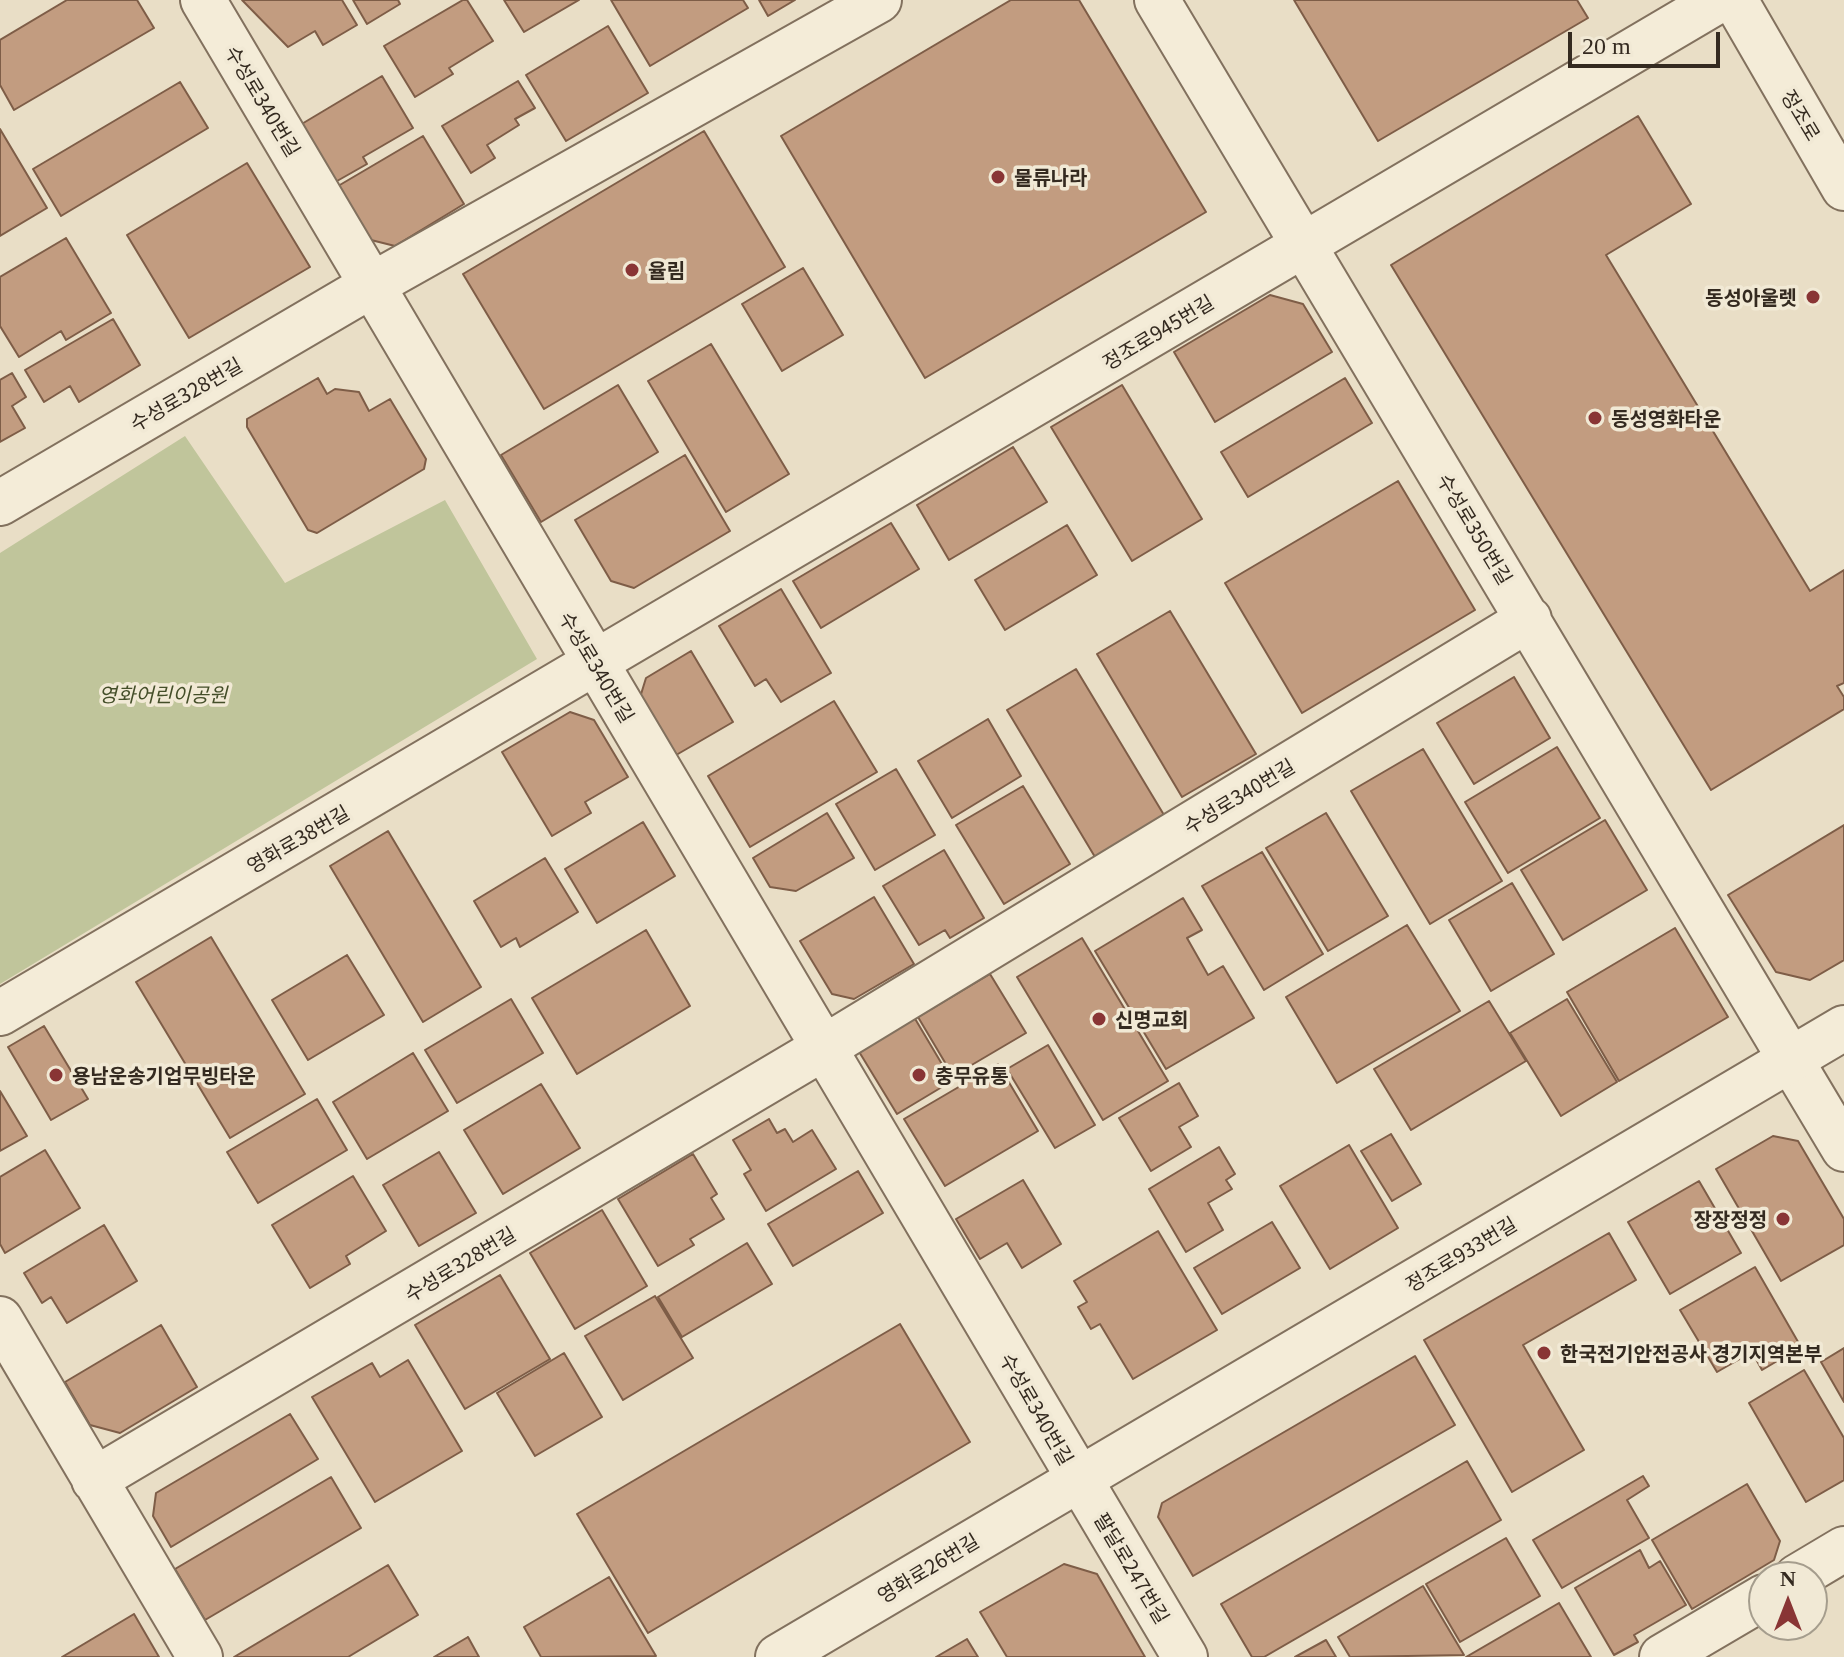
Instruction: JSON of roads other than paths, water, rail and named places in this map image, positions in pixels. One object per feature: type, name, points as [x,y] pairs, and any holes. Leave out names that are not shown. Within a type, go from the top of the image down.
[{"type":"street","name":"수성로340번길","points":[[203,0],[825,1047],[1078,1480]]},
{"type":"street","points":[[372,285],[879,0]]},
{"type":"street","name":"수성로350번길","points":[[1157,0],[1844,1149]]},
{"type":"street","name":"정조로945번길","points":[[596,664],[1719,0]]},
{"type":"street","name":"정조로","points":[[1735,0],[1844,188]]},
{"type":"street","name":"수성로328번길","points":[[0,503],[372,285]]},
{"type":"street","name":"수성로340번길","points":[[825,1047],[1529,619]]},
{"type":"street","name":"영화로38번길","points":[[0,1013],[596,664]]},
{"type":"street","name":"정조로933번길","points":[[1078,1480],[1844,1028]]},
{"type":"street","name":"수성로328번길","points":[[94,1480],[825,1047]]},
{"type":"street","points":[[0,1319],[200,1657]]},
{"type":"street","name":"영화로26번길","points":[[778,1657],[1078,1480]]},
{"type":"street","name":"팔달로247번길","points":[[1078,1480],[1185,1657]]},
{"type":"street","points":[[1824,1561],[1844,1549]]},
{"type":"street","points":[[1662,1657],[1748,1606]]},
{"type":"place","name":"물류나라","points":[[998,177]]},
{"type":"place","name":"율림","points":[[632,270]]},
{"type":"place","name":"동성아울렛","points":[[1813,297]]},
{"type":"place","name":"동성영화타운","points":[[1595,418]]},
{"type":"place","name":"신명교회","points":[[1099,1019]]},
{"type":"place","name":"용남운송기업무빙타운","points":[[56,1075]]},
{"type":"place","name":"충무유통","points":[[919,1075]]},
{"type":"place","name":"장장정정","points":[[1783,1219]]},
{"type":"place","name":"한국전기안전공사 경기지역본부","points":[[1544,1353]]},
{"type":"park label","name":"영화어린이공원","points":[[163,694]]}]
